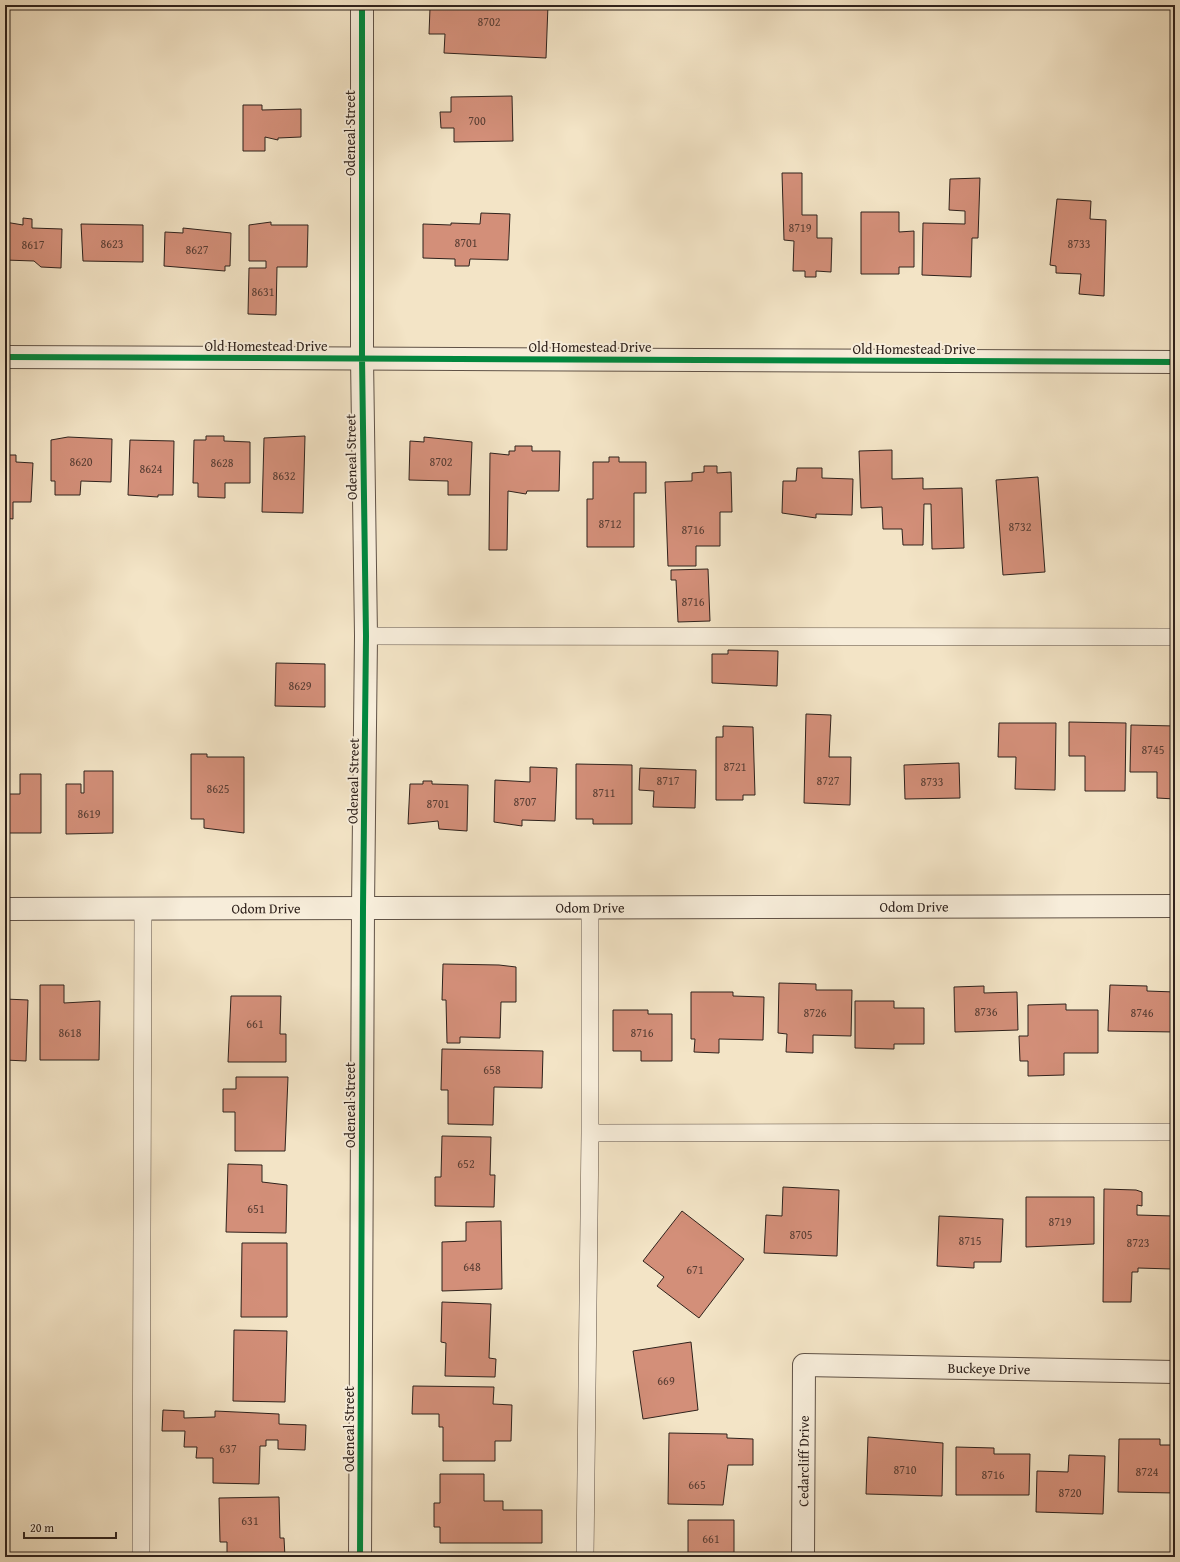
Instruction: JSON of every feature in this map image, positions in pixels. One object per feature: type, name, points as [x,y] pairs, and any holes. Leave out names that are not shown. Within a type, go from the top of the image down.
[{"type":"street","name":"Odeneal Street","points":[[360,1557],[363,908],[366,636],[362,358],[362,5]]},
{"type":"street","name":"Old Homestead Drive","points":[[5,357],[1175,362]]},
{"type":"street","name":"Odom Drive","points":[[5,909],[1175,906]]},
{"type":"street","name":"Buckeye Drive","points":[[804,1365],[1175,1372]]},
{"type":"street","name":"Cedarcliff Drive","points":[[803,1557],[804,1365]]},
{"type":"lane","points":[[366,636],[1175,637]]},
{"type":"lane","points":[[585,1557],[590,1133],[590,908]]},
{"type":"lane","points":[[141,1557],[143,909]]},
{"type":"lane","points":[[590,1133],[1175,1132]]},
{"type":"building","points":[[435,5],[548,5],[546,58],[444,53],[445,34],[429,34],[430,8],[435,8]]},
{"type":"building","points":[[512,96],[513,141],[454,142],[454,128],[441,128],[440,112],[451,112],[451,97]]},
{"type":"building","points":[[243,105],[262,105],[262,110],[301,109],[301,137],[278,138],[278,140],[265,137],[265,151],[243,151]]},
{"type":"building","points":[[782,173],[802,173],[802,215],[817,215],[817,238],[832,238],[831,272],[816,271],[816,277],[805,277],[805,271],[793,271],[794,241],[784,240]]},
{"type":"building","points":[[980,178],[978,238],[972,238],[971,277],[922,275],[923,223],[965,224],[965,211],[949,210],[950,179]]},
{"type":"building","points":[[1057,199],[1091,201],[1090,219],[1106,220],[1104,296],[1079,294],[1081,274],[1056,273],[1056,266],[1050,265]]},
{"type":"building","points":[[861,212],[899,212],[899,232],[914,231],[914,267],[899,267],[899,274],[861,274]]},
{"type":"building","points":[[481,213],[510,214],[508,260],[470,259],[469,266],[455,266],[455,259],[423,258],[423,224],[480,224]]},
{"type":"building","points":[[23,218],[32,219],[32,228],[62,229],[61,268],[41,267],[34,261],[5,260],[5,222],[23,225]]},
{"type":"building","points":[[271,222],[271,225],[308,225],[307,267],[277,267],[276,315],[248,314],[249,268],[266,268],[266,261],[249,261],[249,225]]},
{"type":"building","points":[[81,224],[143,225],[143,262],[83,261]]},
{"type":"building","points":[[183,228],[231,233],[230,266],[225,266],[225,271],[164,266],[165,232],[183,233]]},
{"type":"building","points":[[206,436],[224,436],[224,441],[250,442],[250,483],[225,483],[225,498],[198,497],[198,483],[193,483],[194,440],[206,440]]},
{"type":"building","points":[[305,436],[303,513],[262,512],[264,438]]},
{"type":"building","points":[[68,437],[112,439],[111,482],[81,481],[80,495],[55,495],[55,481],[51,481],[51,440]]},
{"type":"building","points":[[424,437],[472,442],[470,495],[448,495],[448,481],[409,480],[410,441],[424,442]]},
{"type":"building","points":[[130,440],[174,441],[173,495],[158,495],[158,497],[128,495]]},
{"type":"building","points":[[515,446],[532,446],[532,451],[560,451],[559,491],[527,491],[526,494],[508,491],[507,550],[489,550],[490,453],[509,455],[509,451],[515,451]]},
{"type":"building","points":[[892,450],[892,479],[923,478],[923,489],[962,488],[964,548],[932,549],[931,504],[924,504],[923,545],[903,545],[902,529],[883,529],[882,507],[861,508],[859,451]]},
{"type":"building","points":[[5,455],[16,455],[16,462],[33,463],[31,502],[13,502],[13,519],[5,518]]},
{"type":"building","points":[[609,457],[619,457],[619,462],[646,462],[646,493],[634,493],[634,547],[587,547],[587,499],[593,499],[593,462],[609,462]]},
{"type":"building","points":[[704,466],[717,466],[717,473],[731,472],[732,512],[720,512],[720,546],[696,546],[696,566],[668,566],[665,482],[692,481],[692,473],[704,472]]},
{"type":"building","points":[[797,468],[822,468],[822,478],[853,479],[852,515],[816,514],[816,518],[782,513],[783,481],[796,481]]},
{"type":"building","points":[[1038,477],[1045,572],[1003,575],[996,480]]},
{"type":"building","points":[[708,569],[710,621],[678,622],[676,580],[671,580],[671,570]]},
{"type":"building","points":[[728,650],[778,651],[777,686],[712,683],[712,654],[728,654]]},
{"type":"building","points":[[276,663],[325,664],[325,707],[275,706]]},
{"type":"building","points":[[806,714],[831,715],[829,757],[851,757],[850,805],[804,803]]},
{"type":"building","points":[[1069,722],[1126,723],[1125,791],[1085,791],[1085,756],[1069,756]]},
{"type":"building","points":[[999,723],[1056,723],[1055,790],[1015,789],[1016,757],[998,757]]},
{"type":"building","points":[[1131,725],[1175,726],[1175,799],[1157,798],[1157,772],[1130,772]]},
{"type":"building","points":[[723,726],[753,727],[755,795],[743,795],[743,800],[716,800],[716,737],[723,737]]},
{"type":"building","points":[[191,754],[207,754],[207,757],[244,757],[244,833],[204,828],[204,819],[191,819]]},
{"type":"building","points":[[959,763],[960,798],[905,799],[904,765]]},
{"type":"building","points":[[576,764],[632,765],[632,824],[593,824],[593,819],[576,819]]},
{"type":"building","points":[[530,767],[557,768],[555,821],[522,820],[522,826],[494,822],[495,780],[530,782]]},
{"type":"building","points":[[640,768],[696,770],[695,808],[653,807],[654,791],[639,790]]},
{"type":"building","points":[[84,771],[113,771],[113,833],[66,834],[66,784],[81,784],[81,793],[84,793]]},
{"type":"building","points":[[20,774],[41,774],[41,833],[5,833],[5,788],[9,788],[9,794],[20,794]]},
{"type":"building","points":[[423,781],[432,781],[432,784],[468,785],[467,831],[439,829],[438,821],[408,824],[410,784],[423,784]]},
{"type":"building","points":[[443,964],[499,965],[516,967],[516,1002],[501,1002],[500,1038],[460,1037],[460,1043],[447,1043],[446,1000],[442,1000]]},
{"type":"building","points":[[779,983],[816,984],[816,990],[852,990],[851,1036],[813,1035],[813,1053],[786,1052],[787,1034],[778,1033]]},
{"type":"building","points":[[40,985],[64,985],[64,1003],[100,1001],[99,1060],[40,1060]]},
{"type":"building","points":[[1110,985],[1147,986],[1147,991],[1175,992],[1175,1032],[1108,1031]]},
{"type":"building","points":[[984,986],[984,993],[1017,992],[1018,1030],[955,1032],[954,987]]},
{"type":"building","points":[[691,992],[733,992],[733,996],[764,997],[763,1040],[719,1039],[719,1053],[694,1052],[695,1039],[691,1039]]},
{"type":"building","points":[[231,996],[281,996],[280,1034],[286,1034],[286,1062],[228,1062]]},
{"type":"building","points":[[5,999],[28,1000],[26,1061],[5,1060]]},
{"type":"building","points":[[855,1001],[894,1001],[894,1008],[924,1008],[924,1044],[894,1044],[894,1049],[855,1048]]},
{"type":"building","points":[[1066,1004],[1066,1010],[1098,1010],[1098,1053],[1064,1053],[1064,1075],[1028,1076],[1028,1061],[1020,1061],[1019,1036],[1028,1036],[1028,1005]]},
{"type":"building","points":[[613,1010],[648,1010],[648,1014],[672,1014],[672,1061],[641,1061],[641,1051],[613,1051]]},
{"type":"building","points":[[442,1049],[543,1051],[542,1088],[494,1087],[493,1125],[448,1124],[448,1090],[441,1090]]},
{"type":"building","points":[[236,1077],[288,1077],[285,1151],[235,1151],[235,1112],[223,1112],[223,1089],[236,1089]]},
{"type":"building","points":[[442,1136],[491,1137],[490,1175],[495,1175],[494,1207],[435,1206],[435,1177],[441,1177]]},
{"type":"building","points":[[228,1164],[262,1165],[262,1182],[287,1185],[286,1233],[226,1232]]},
{"type":"building","points":[[783,1187],[839,1190],[837,1256],[764,1253],[766,1215],[782,1216]]},
{"type":"building","points":[[1104,1189],[1136,1190],[1142,1192],[1142,1206],[1137,1205],[1137,1215],[1173,1216],[1172,1269],[1138,1268],[1138,1272],[1132,1272],[1131,1302],[1103,1302]]},
{"type":"building","points":[[1026,1197],[1094,1197],[1094,1244],[1026,1247]]},
{"type":"building","points":[[682,1211],[744,1259],[699,1318],[657,1286],[664,1277],[643,1261]]},
{"type":"building","points":[[939,1216],[1003,1219],[1001,1262],[974,1262],[974,1268],[937,1266]]},
{"type":"building","points":[[501,1221],[502,1289],[442,1291],[442,1242],[466,1241],[466,1222]]},
{"type":"building","points":[[242,1243],[287,1243],[287,1317],[241,1317]]},
{"type":"building","points":[[442,1302],[491,1304],[489,1358],[496,1359],[495,1377],[445,1376],[446,1343],[441,1342]]},
{"type":"building","points":[[234,1330],[287,1331],[285,1402],[233,1401]]},
{"type":"building","points":[[691,1342],[698,1410],[643,1419],[633,1351]]},
{"type":"building","points":[[413,1386],[494,1387],[493,1404],[512,1405],[511,1441],[495,1441],[495,1461],[443,1461],[443,1427],[439,1427],[439,1414],[412,1414]]},
{"type":"building","points":[[163,1410],[184,1411],[184,1418],[215,1417],[215,1411],[279,1414],[279,1424],[306,1425],[305,1450],[278,1449],[278,1440],[266,1440],[266,1446],[260,1446],[259,1484],[213,1483],[213,1458],[196,1458],[197,1447],[184,1447],[185,1431],[162,1431]]},
{"type":"building","points":[[669,1433],[727,1434],[727,1438],[753,1439],[753,1465],[728,1465],[723,1505],[668,1504]]},
{"type":"building","points":[[868,1437],[943,1443],[942,1496],[866,1494]]},
{"type":"building","points":[[1119,1439],[1160,1439],[1160,1445],[1173,1445],[1173,1450],[1175,1450],[1175,1493],[1118,1492]]},
{"type":"building","points":[[956,1447],[994,1448],[994,1454],[1030,1454],[1029,1495],[956,1495]]},
{"type":"building","points":[[1069,1455],[1105,1456],[1103,1514],[1036,1512],[1037,1471],[1068,1472]]},
{"type":"building","points":[[440,1474],[484,1474],[484,1501],[503,1501],[503,1510],[542,1510],[542,1543],[440,1543],[440,1527],[434,1527],[434,1503],[440,1503]]},
{"type":"building","points":[[279,1497],[280,1538],[284,1538],[285,1557],[227,1557],[227,1542],[220,1542],[219,1498]]},
{"type":"building","points":[[688,1520],[734,1520],[734,1557],[688,1557]]},
{"type":"building","points":[[442,1555],[497,1556],[497,1557],[442,1557]]},
{"type":"cycle path","points":[[360,1557],[363,908],[366,636],[362,358],[362,5]]},
{"type":"cycle path","points":[[5,357],[1175,362]]}]
